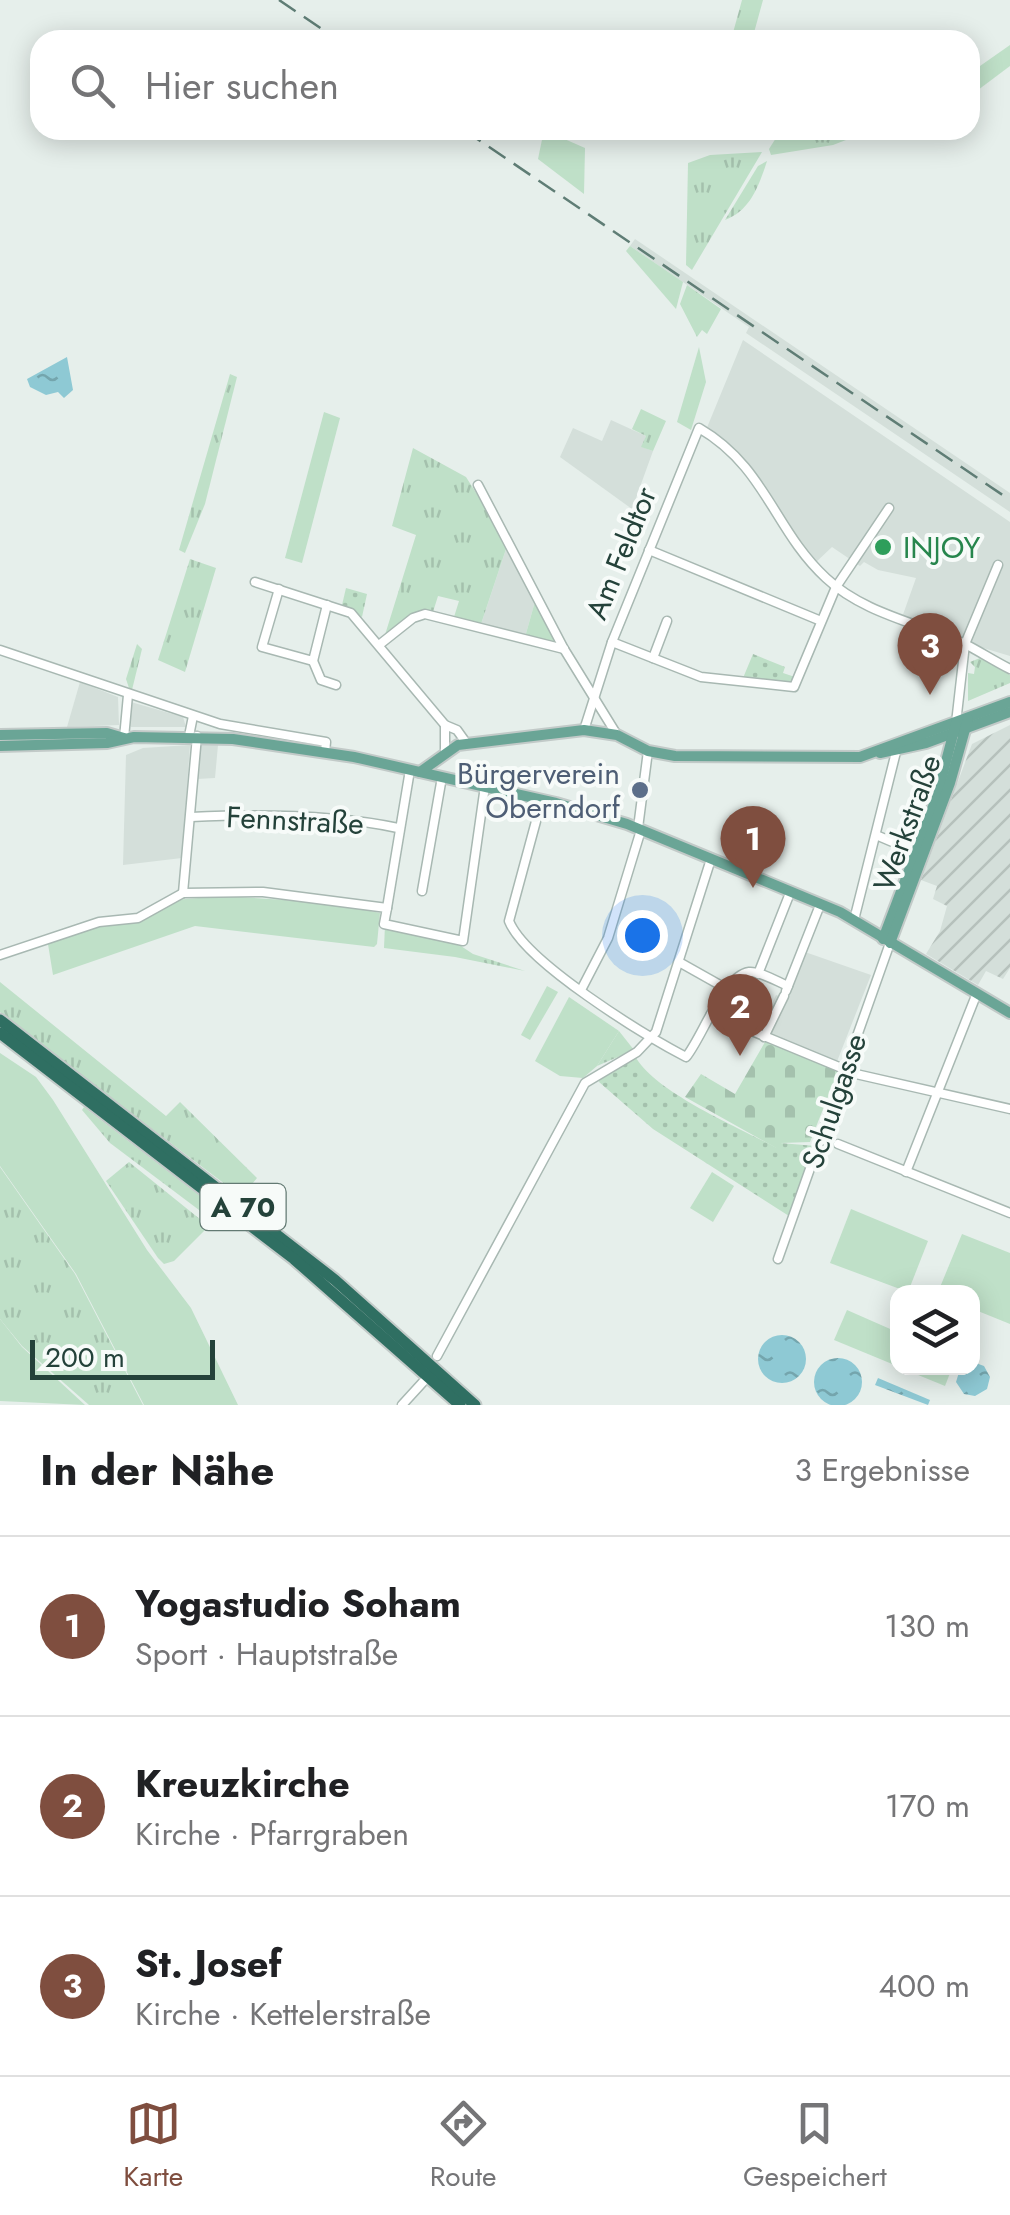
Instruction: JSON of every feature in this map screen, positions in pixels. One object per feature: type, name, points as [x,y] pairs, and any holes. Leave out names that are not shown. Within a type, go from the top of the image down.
[{"type":"highway","name":"A 70","points":[[0,1020],[335,1280],[475,1405]]},
{"type":"highway","name":"A 70","points":[[0,1033],[294,1259],[460,1405]]},
{"type":"main road","points":[[415,771],[444,752],[467,744],[584,730],[617,735],[648,751],[836,759],[896,752],[926,743],[1010,702]]},
{"type":"main road","points":[[874,753],[1010,712]]},
{"type":"main road","name":"Werkstraße","points":[[886,941],[961,727]]},
{"type":"main road","name":"Werkstraße","points":[[886,941],[961,727]]},
{"type":"main road","points":[[3,738],[107,733],[124,738],[193,736],[325,752],[542,799],[639,829],[854,920],[1010,1013]]},
{"type":"main road","points":[[926,743],[939,750],[946,761]]},
{"type":"main road","points":[[444,752],[446,778]]},
{"type":"street","name":"Am Feldtor","points":[[584,730],[612,642],[699,428],[746,464],[812,564],[836,586]]},
{"type":"street","points":[[478,485],[564,649],[617,735]]},
{"type":"street","points":[[612,642],[701,676],[781,688],[797,685],[836,586],[890,508]]},
{"type":"street","points":[[650,550],[821,621]]},
{"type":"street","points":[[961,727],[959,695],[965,644],[998,565]]},
{"type":"street","points":[[254,582],[351,613],[446,725],[457,730],[467,744]]},
{"type":"street","points":[[836,586],[874,608],[965,644],[1010,669]]},
{"type":"street","points":[[279,589],[262,647],[313,661]]},
{"type":"street","points":[[328,604],[313,661],[320,680],[336,685]]},
{"type":"street","points":[[379,645],[425,614],[564,649]]},
{"type":"street","points":[[653,658],[667,621]]},
{"type":"street","points":[[0,650],[193,716],[326,742],[325,752]]},
{"type":"street","points":[[124,738],[128,695]]},
{"type":"street","points":[[183,893],[191,817],[193,716]]},
{"type":"street","points":[[444,752],[446,725]]},
{"type":"street","points":[[580,990],[608,938],[639,829],[648,751]]},
{"type":"street","points":[[854,920],[896,752]]},
{"type":"street","points":[[415,771],[398,828],[384,924],[463,942],[486,786]]},
{"type":"street","points":[[422,891],[446,778]]},
{"type":"street","points":[[542,799],[509,920],[526,948],[580,990],[686,1057],[727,989],[744,974],[758,974],[786,991]]},
{"type":"street","name":"Fennstraße","points":[[191,817],[320,821],[343,816],[398,828]]},
{"type":"street","points":[[876,834],[916,852]]},
{"type":"street","points":[[436,1356],[584,1082],[637,1052],[654,1035],[711,860]]},
{"type":"street","points":[[0,955],[99,922],[138,918],[183,893],[263,892],[387,908]]},
{"type":"street","points":[[758,974],[790,893]]},
{"type":"street","points":[[764,1038],[820,905]]},
{"type":"street","name":"Schulgasse","points":[[778,1259],[886,941]]},
{"type":"street","points":[[679,962],[727,989]]},
{"type":"street","points":[[906,1172],[977,993]]},
{"type":"street","points":[[712,1014],[845,1070],[1010,1109]]},
{"type":"street","points":[[838,1144],[1010,1213]]},
{"type":"street","points":[[402,1405],[424,1382]]},
{"type":"shaded area","points":[[635,239],[1010,493],[1010,512],[746,333],[749,327],[630,246]]},
{"type":"shaded area","points":[[743,340],[1010,522],[1010,656],[900,623],[916,578],[878,570],[864,562],[860,566],[832,547],[813,565],[762,483],[706,430]]},
{"type":"shaded area","points":[[611,420],[646,436],[642,447],[653,451],[632,509],[560,457],[573,428],[602,441]]},
{"type":"shaded area","points":[[508,543],[540,601],[534,605],[525,637],[481,624]]},
{"type":"shaded area","points":[[80,682],[118,697],[119,725],[67,727]]},
{"type":"shaded area","points":[[131,702],[183,717],[186,727],[131,727],[127,721]]},
{"type":"shaded area","points":[[1010,725],[1010,968],[1003,979],[986,971],[978,985],[926,954],[940,931],[947,906],[933,899],[937,886],[921,880],[972,744]]},
{"type":"shaded area","points":[[190,745],[182,858],[123,865],[126,755],[143,748]]},
{"type":"shaded area","points":[[200,745],[218,745],[215,778],[197,779]]},
{"type":"shaded area","points":[[805,952],[871,975],[836,1064],[759,1033],[776,995],[787,998]]},
{"type":"green space","points":[[742,0],[763,0],[755,30],[734,30]]},
{"type":"green space","points":[[1010,45],[1010,66],[980,88],[980,66]]},
{"type":"green space","points":[[542,140],[567,140],[585,148],[584,194],[538,159]]},
{"type":"green space","points":[[775,140],[846,140],[771,155],[769,149]]},
{"type":"green space","points":[[762,152],[692,270],[686,265],[688,163],[710,155]]},
{"type":"green space","points":[[767,161],[747,204],[725,220],[758,166]]},
{"type":"green space","points":[[630,246],[683,282],[676,309],[626,251]]},
{"type":"green space","points":[[687,285],[721,309],[707,334],[702,330],[697,337],[680,304]]},
{"type":"green space","points":[[699,347],[706,382],[691,430],[677,422]]},
{"type":"green space","points":[[230,374],[237,377],[205,504],[185,553],[179,550]]},
{"type":"green space","points":[[641,409],[666,421],[653,451],[641,447],[646,436],[632,429]]},
{"type":"green space","points":[[324,412],[340,418],[302,563],[285,558]]},
{"type":"green space","points":[[413,448],[466,477],[508,543],[481,624],[454,617],[459,601],[438,596],[433,612],[413,614],[384,638],[416,535],[392,526]]},
{"type":"green space","points":[[190,559],[216,568],[185,672],[158,660]]},
{"type":"green space","points":[[346,588],[367,594],[362,617],[342,605]]},
{"type":"green space","points":[[540,601],[555,639],[552,644],[525,637],[534,605]]},
{"type":"green space","points":[[137,644],[142,649],[131,694],[126,679]]},
{"type":"green space","points":[[753,654],[785,667],[783,673],[795,677],[787,684],[743,678]]},
{"type":"green space","points":[[980,658],[1010,675],[1010,683],[968,701],[968,673],[974,674],[975,667],[970,662]]},
{"type":"green space","points":[[224,896],[332,903],[380,913],[377,944],[374,947],[195,926],[53,975],[47,938],[99,922],[138,918],[173,900]]},
{"type":"green space","points":[[385,925],[455,942],[455,957],[384,948]]},
{"type":"green space","points":[[455,942],[473,954],[525,971],[455,957]]},
{"type":"green space","points":[[0,982],[166,1116],[180,1102],[257,1178],[243,1195],[238,1194],[24,1032],[0,1012]]},
{"type":"green space","points":[[547,986],[558,992],[530,1040],[521,1035]]},
{"type":"green space","points":[[569,997],[619,1031],[597,1066],[583,1078],[560,1076],[535,1061]]},
{"type":"green space","points":[[619,1031],[634,1050],[597,1066]]},
{"type":"green space","points":[[765,1042],[839,1069],[810,1142],[781,1143],[778,1149],[685,1097],[701,1074],[735,1094]]},
{"type":"green space","points":[[0,1053],[36,1077],[53,1100],[147,1250],[191,1308],[238,1405],[144,1405],[76,1274],[0,1166]]},
{"type":"green space","points":[[635,1056],[660,1083],[679,1096],[777,1148],[780,1143],[816,1146],[789,1216],[653,1129],[599,1082],[600,1076]]},
{"type":"green space","points":[[84,1107],[217,1209],[217,1219],[211,1219],[110,1143],[82,1110]]},
{"type":"green space","points":[[129,1162],[206,1224],[207,1228],[174,1261],[164,1264],[158,1258],[106,1181]]},
{"type":"green space","points":[[0,1167],[75,1274],[143,1405],[89,1405],[22,1346],[0,1319]]},
{"type":"green space","points":[[712,1172],[734,1186],[713,1222],[690,1208]]},
{"type":"green space","points":[[851,1209],[928,1241],[911,1285],[890,1285],[830,1263]]},
{"type":"green space","points":[[962,1234],[1010,1253],[1010,1324],[980,1312],[980,1285],[941,1285]]},
{"type":"green space","points":[[847,1310],[890,1329],[890,1363],[834,1340]]},
{"type":"green space","points":[[0,1319],[22,1347],[85,1405],[0,1401]]},
{"type":"green space","points":[[918,1375],[949,1375],[945,1386]]},
{"type":"water","points":[[67,357],[73,390],[64,398],[58,392],[46,395],[30,387],[27,379]]},
{"type":"water","points":[[782,1335],[799,1342],[806,1359],[799,1376],[782,1383],[765,1376],[758,1359],[765,1342]]},
{"type":"water","points":[[829,1360],[847,1360],[860,1373],[860,1391],[847,1404],[829,1404],[816,1391],[816,1373]]},
{"type":"water","points":[[980,1365],[990,1377],[987,1389],[975,1396],[964,1394],[956,1382],[958,1375],[980,1375]]},
{"type":"water","points":[[878,1378],[930,1400],[928,1405],[875,1385]]},
{"type":"railway","points":[[279,0],[323,30]]},
{"type":"railway","points":[[479,140],[1010,500]]},
{"type":"place","name":"INJOY","points":[[883,547]]},
{"type":"place","name":"St. Josef","points":[[930,695]]},
{"type":"place","name":"Bürgerverein Oberndorf","points":[[640,790]]},
{"type":"place","name":"Yogastudio Soham","points":[[753,888]]},
{"type":"place","name":"Kreuzkirche","points":[[740,1056]]}]
